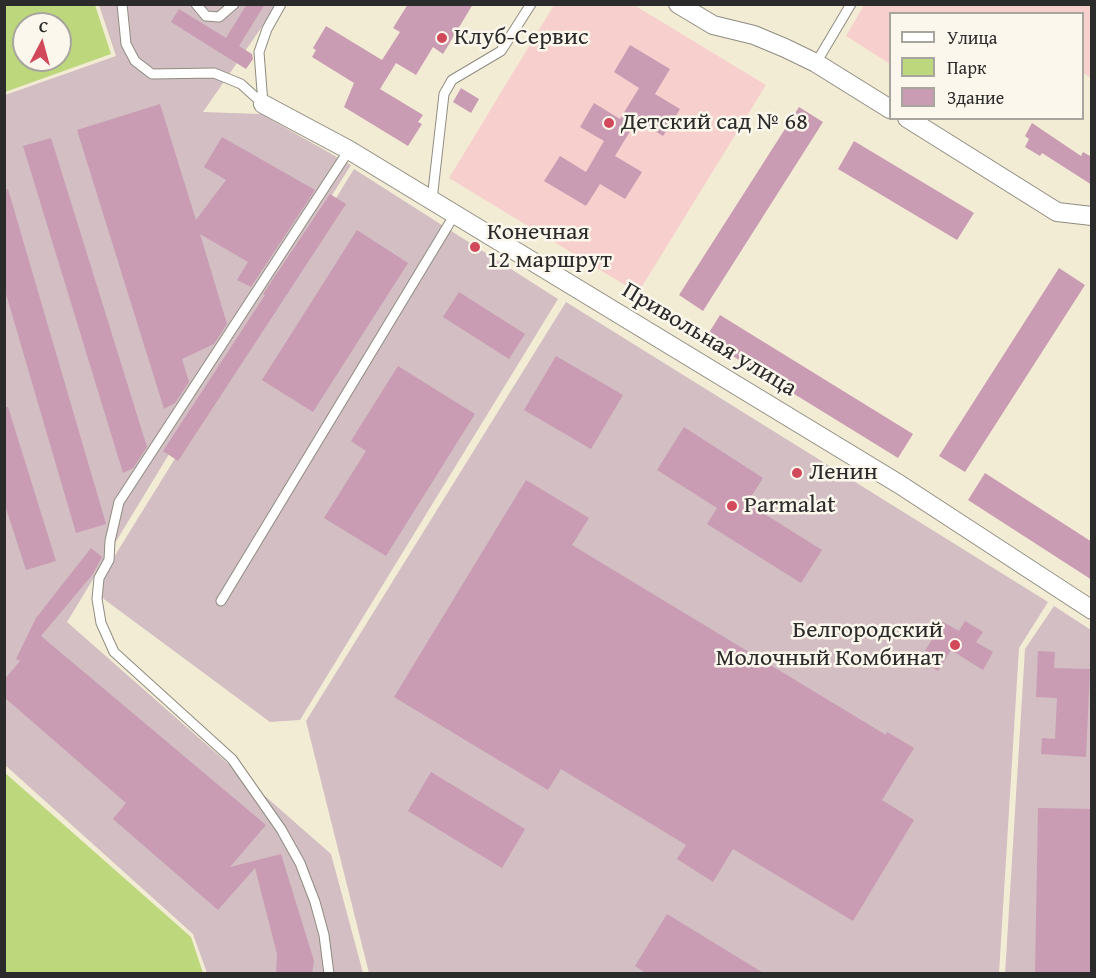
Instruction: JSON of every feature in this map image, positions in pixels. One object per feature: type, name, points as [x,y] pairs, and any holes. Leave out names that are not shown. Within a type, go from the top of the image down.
[{"type":"street","points":[[678,4],[713,25],[754,35],[816,63],[889,108]]},
{"type":"street","name":"Привольная улица","points":[[263,104],[349,150],[899,484],[1092,610]]},
{"type":"street","points":[[910,120],[1057,212],[1092,216]]},
{"type":"lane","points":[[122,4],[126,44],[135,61],[152,74],[214,73],[241,84],[263,104]]},
{"type":"lane","points":[[196,4],[206,16],[219,17],[234,4]]},
{"type":"lane","points":[[263,104],[259,52],[267,29],[281,4]]},
{"type":"lane","points":[[432,200],[444,94],[452,80],[501,51],[531,4]]},
{"type":"lane","points":[[816,63],[852,4]]},
{"type":"lane","points":[[329,974],[324,935],[315,902],[300,863],[281,829],[232,759],[114,652],[101,623],[98,598],[99,578],[109,560],[110,541],[119,502],[349,150]]},
{"type":"lane","points":[[221,601],[454,214]]},
{"type":"shaded area","points":[[99,5],[277,5],[203,112],[261,114],[351,165],[174,446],[67,622],[331,854],[363,973],[207,973],[193,934],[5,765],[5,95],[116,56]]},
{"type":"shaded area","points":[[554,5],[634,5],[766,85],[638,293],[449,178]]},
{"type":"shaded area","points":[[864,5],[1091,5],[1091,78],[1084,74],[1084,12],[889,12],[889,63],[846,36]]},
{"type":"shaded area","points":[[354,169],[558,299],[300,720],[270,722],[93,591]]},
{"type":"shaded area","name":"Белгородский Молочный Комбинат","points":[[566,302],[1048,602],[1019,648],[999,973],[369,973],[306,721]]},
{"type":"shaded area","points":[[1054,606],[1091,630],[1091,973],[1005,974],[1025,649]]},
{"type":"green space","points":[[5,4],[95,5],[111,54],[72,68],[72,12],[12,12],[12,72],[61,72],[5,92]]},
{"type":"green space","points":[[4,772],[191,937],[203,973],[5,973]]},
{"type":"building","points":[[247,4],[265,4],[239,46],[252,54],[253,59],[246,69],[171,22],[179,9],[226,38]]},
{"type":"building","points":[[408,4],[473,4],[443,54],[433,47],[416,75],[396,63],[380,89],[423,115],[418,122],[422,124],[408,146],[344,107],[354,83],[312,57],[316,50],[313,48],[326,26],[382,60],[400,32],[393,28]]},
{"type":"building","name":"Детский сад № 68","points":[[630,45],[670,69],[655,94],[680,109],[663,136],[637,120],[615,156],[642,172],[625,199],[600,184],[586,206],[544,181],[560,156],[586,172],[604,141],[580,127],[594,103],[620,119],[639,88],[614,72]]},
{"type":"building","points":[[461,88],[479,99],[471,113],[453,102]]},
{"type":"building","points":[[160,104],[196,220],[226,180],[204,167],[222,137],[315,190],[251,287],[237,280],[248,262],[200,234],[227,324],[214,344],[182,359],[189,382],[175,403],[164,409],[77,130]]},
{"type":"building","points":[[799,107],[823,122],[703,311],[679,295]]},
{"type":"building","points":[[1032,123],[1081,156],[1083,152],[1092,157],[1092,185],[1042,153],[1040,156],[1025,147],[1029,139],[1025,136]]},
{"type":"building","points":[[51,138],[147,447],[133,468],[123,473],[23,146]]},
{"type":"building","points":[[854,141],[974,213],[957,240],[838,169]]},
{"type":"building","points":[[8,189],[106,524],[76,533],[4,287],[4,190]]},
{"type":"building","points":[[330,194],[346,204],[178,461],[163,451]]},
{"type":"building","points":[[357,230],[408,263],[313,412],[262,380]]},
{"type":"building","points":[[1059,268],[1085,285],[965,472],[939,456]]},
{"type":"building","points":[[459,292],[525,334],[509,359],[443,317]]},
{"type":"building","points":[[720,315],[913,434],[898,458],[705,339]]},
{"type":"building","points":[[556,356],[623,395],[591,449],[524,410]]},
{"type":"building","points":[[398,366],[475,414],[386,556],[324,518],[366,451],[351,441]]},
{"type":"building","points":[[4,407],[8,407],[56,561],[26,570],[4,502]]},
{"type":"building","name":"Parmalat","points":[[684,427],[763,478],[747,503],[822,550],[801,583],[707,524],[717,508],[657,470]]},
{"type":"building","points":[[985,473],[1092,542],[1092,580],[968,500]]},
{"type":"building","points":[[526,480],[589,518],[572,545],[886,735],[887,732],[914,748],[882,800],[914,820],[853,921],[733,849],[713,882],[677,859],[686,845],[561,769],[548,790],[394,697]]},
{"type":"building","points":[[91,548],[102,557],[93,574],[41,636],[266,825],[230,867],[281,854],[314,961],[312,974],[276,974],[277,954],[255,868],[218,910],[113,819],[126,803],[4,697],[4,680],[20,661],[16,659],[36,618]]},
{"type":"building","name":"Белгородский Молочный Комбинат","points":[[965,621],[983,632],[976,642],[993,652],[983,670],[951,650],[938,671],[919,660],[943,622],[959,631]]},
{"type":"building","points":[[1038,651],[1055,652],[1054,668],[1090,669],[1086,757],[1041,754],[1042,738],[1055,739],[1057,698],[1036,697]]},
{"type":"building","points":[[431,772],[525,829],[502,868],[408,811]]},
{"type":"building","points":[[1038,808],[1092,809],[1092,974],[1035,974]]},
{"type":"building","points":[[667,914],[765,974],[647,974],[635,966]]},
{"type":"place","name":"Клуб-Сервис","points":[[442,38]]},
{"type":"place","name":"Детский сад № 68","points":[[609,123]]},
{"type":"place","name":"Конечная 12 маршрут","points":[[475,247]]},
{"type":"place","name":"Ленин","points":[[797,473]]},
{"type":"place","name":"Parmalat","points":[[732,506]]},
{"type":"place","name":"Белгородский Молочный Комбинат","points":[[955,645]]}]
